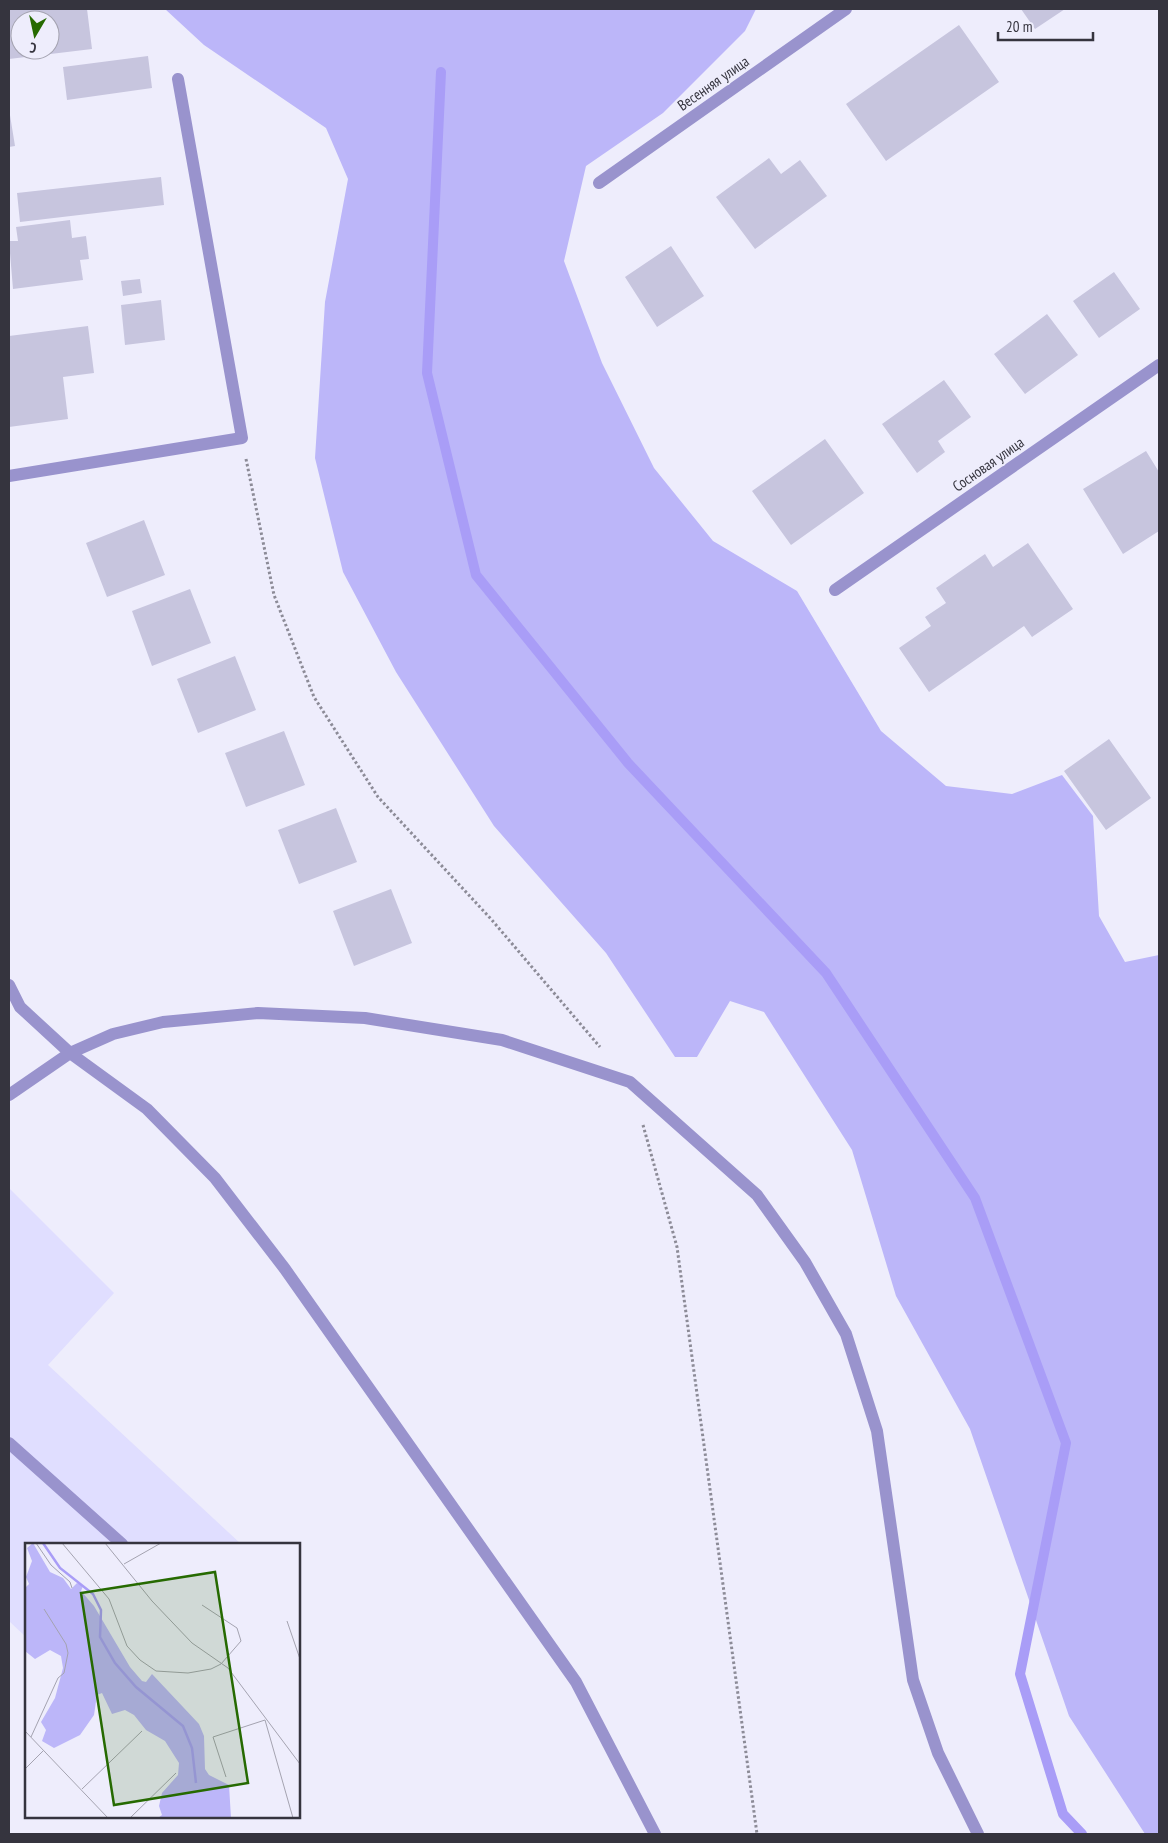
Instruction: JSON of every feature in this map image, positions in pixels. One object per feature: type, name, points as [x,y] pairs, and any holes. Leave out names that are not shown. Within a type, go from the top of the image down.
[{"type":"street","name":"Весенняя улица","points":[[599,183],[846,9]]},
{"type":"street","points":[[9,476],[242,438],[178,79]]},
{"type":"street","name":"Сосновая улица","points":[[834,590],[1159,365]]},
{"type":"street","points":[[9,985],[20,1008],[70,1053],[154,1116],[215,1178],[285,1269],[576,1682],[655,1834]]},
{"type":"street","points":[[9,1095],[70,1053],[113,1034],[163,1022],[258,1013],[365,1018],[502,1040],[630,1082],[757,1195],[805,1262],[846,1334],[877,1431],[913,1680],[938,1753],[978,1834]]},
{"type":"street","points":[[9,1443],[121,1543]]},
{"type":"path","points":[[242,438],[274,595],[314,697],[378,797],[491,919],[605,1053]]},
{"type":"path","points":[[641,1119],[677,1247],[757,1834]]},
{"type":"shaded area","points":[[165,9],[756,9],[745,31],[663,113],[586,166],[564,261],[602,363],[654,468],[713,541],[797,591],[881,731],[946,786],[1012,794],[1062,775],[1093,816],[1099,916],[1125,962],[1159,955],[1159,1834],[1145,1834],[1069,1716],[970,1429],[896,1296],[852,1150],[764,1012],[730,1001],[697,1057],[675,1057],[606,953],[494,826],[396,672],[343,572],[315,458],[325,302],[348,179],[326,128],[204,45]]},
{"type":"shaded area","points":[[9,1188],[114,1293],[48,1365],[240,1543],[25,1543],[25,1636],[9,1621]]},
{"type":"building","points":[[9,9],[87,9],[92,49],[60,53],[60,10],[10,10],[10,59]]},
{"type":"building","points":[[1021,9],[1065,9],[1035,29]]},
{"type":"building","points":[[959,25],[999,82],[886,161],[846,104]]},
{"type":"building","points":[[148,56],[152,88],[67,100],[63,67]]},
{"type":"building","points":[[9,109],[15,146],[9,147]]},
{"type":"building","points":[[769,158],[781,174],[800,160],[827,196],[755,249],[716,197]]},
{"type":"building","points":[[161,177],[164,205],[20,222],[17,193]]},
{"type":"building","points":[[70,220],[72,238],[86,236],[89,259],[80,260],[83,280],[13,289],[9,241],[18,241],[16,227]]},
{"type":"building","points":[[671,246],[704,296],[657,327],[625,277]]},
{"type":"building","points":[[1114,272],[1140,309],[1099,338],[1073,301]]},
{"type":"building","points":[[140,279],[142,293],[123,296],[121,281]]},
{"type":"building","points":[[161,300],[165,340],[125,345],[121,305]]},
{"type":"building","points":[[1047,314],[1078,355],[1025,394],[994,354]]},
{"type":"building","points":[[88,326],[94,373],[63,377],[68,419],[9,427],[9,336]]},
{"type":"building","points":[[944,380],[971,417],[938,441],[945,452],[917,473],[882,424]]},
{"type":"building","points":[[825,439],[864,493],[791,545],[752,491]]},
{"type":"building","points":[[1146,451],[1159,472],[1159,531],[1123,554],[1083,489]]},
{"type":"building","points":[[144,520],[165,575],[107,597],[86,543]]},
{"type":"building","points":[[1028,543],[1073,609],[1032,637],[1024,626],[929,692],[899,648],[931,626],[925,617],[946,603],[936,588],[985,554],[993,567]]},
{"type":"building","points":[[190,589],[211,643],[152,666],[132,611]]},
{"type":"building","points":[[235,656],[256,710],[198,733],[177,679]]},
{"type":"building","points":[[284,731],[305,785],[246,807],[225,753]]},
{"type":"building","points":[[1109,739],[1151,798],[1106,830],[1064,771]]},
{"type":"building","points":[[336,808],[357,862],[299,884],[278,830]]},
{"type":"building","points":[[391,889],[412,943],[354,966],[333,911]]},
{"type":"waterway","points":[[441,72],[427,373],[476,575],[628,763],[826,973],[975,1198],[1066,1443],[1020,1674],[1063,1814],[1082,1834]]}]
